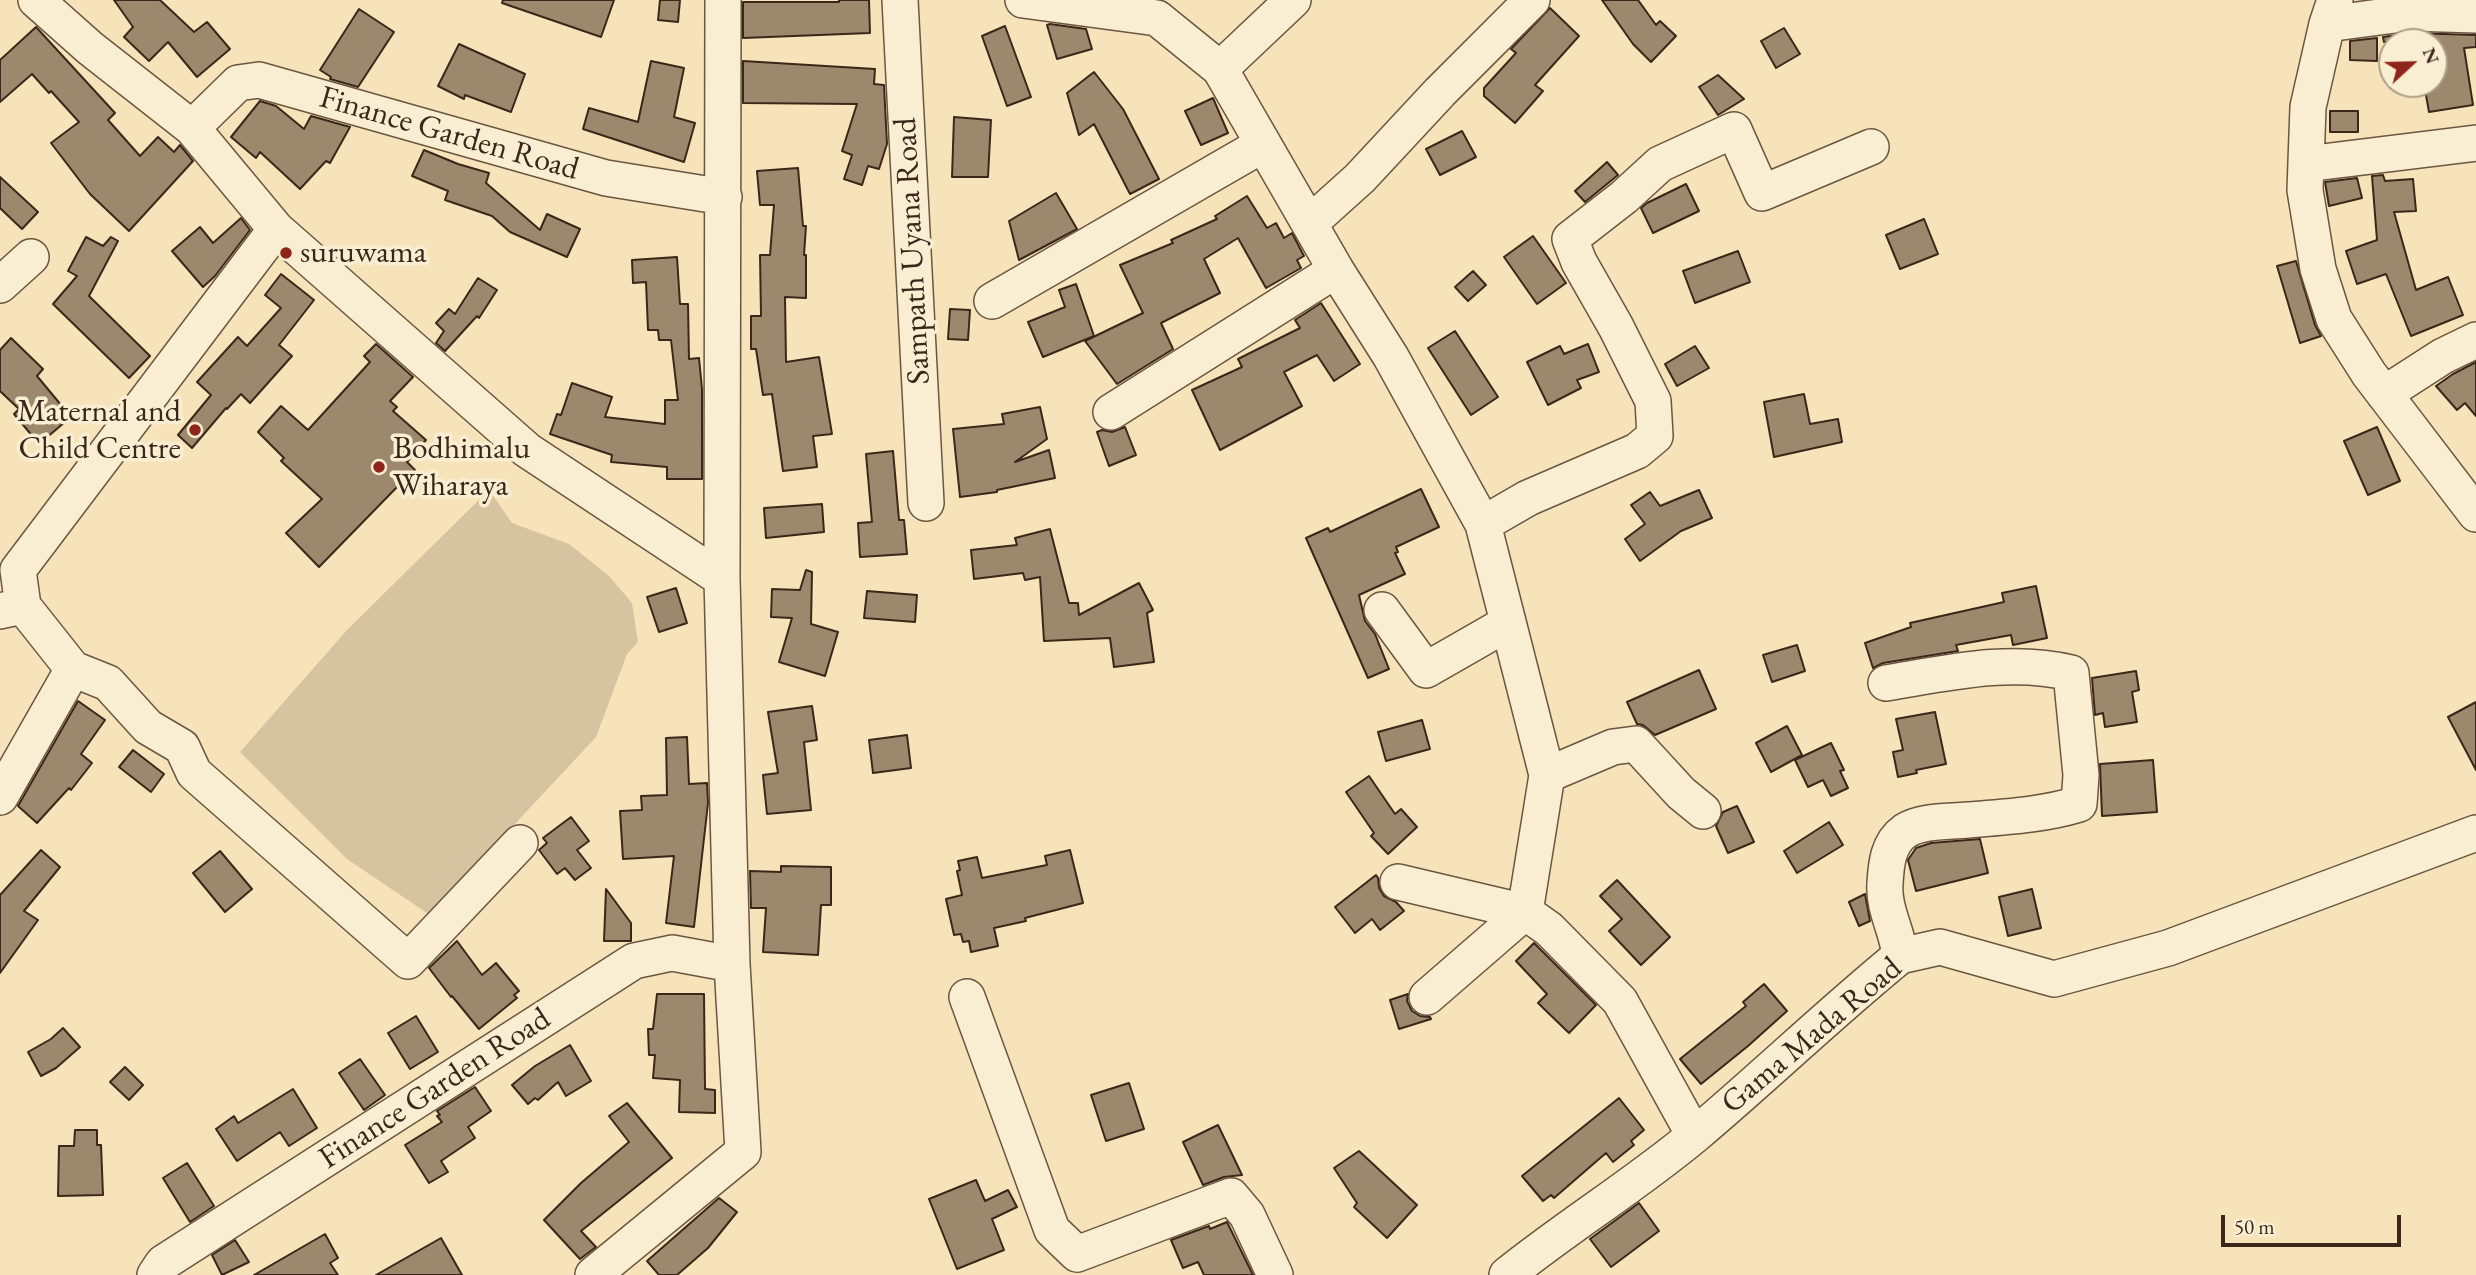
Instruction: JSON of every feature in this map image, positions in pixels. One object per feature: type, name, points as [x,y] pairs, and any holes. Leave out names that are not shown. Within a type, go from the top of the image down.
[{"type":"street","points":[[36,0],[90,48],[192,128],[276,229],[527,450],[722,579]]},
{"type":"street","points":[[593,1275],[743,1152],[732,964],[722,579],[723,0]]},
{"type":"street","name":"Sampath Uyana Road","points":[[900,0],[926,503]]},
{"type":"street","points":[[1023,0],[1162,9],[1220,69],[1336,270],[1391,357],[1483,524],[1546,775],[1525,912],[1427,997]]},
{"type":"street","points":[[1220,69],[1293,0]]},
{"type":"street","points":[[1310,222],[1360,178],[1440,92],[1532,0]]},
{"type":"street","points":[[2476,15],[2331,12],[2308,107],[2305,190],[2318,269],[2334,319],[2384,394],[2476,514]]},
{"type":"street","name":"Finance Garden Road","points":[[192,128],[238,83],[259,80],[606,178],[724,197]]},
{"type":"street","points":[[1483,524],[1528,498],[1637,451],[1655,436],[1653,401],[1616,327],[1579,262],[1570,239],[1624,197],[1660,164],[1734,130],[1762,193],[1871,148]]},
{"type":"street","points":[[2306,164],[2476,143]]},
{"type":"street","points":[[992,302],[1262,145]]},
{"type":"street","points":[[276,229],[9,559],[12,609],[73,669],[108,683],[148,727],[182,747],[194,773],[408,961],[520,843]]},
{"type":"street","points":[[0,285],[31,257]]},
{"type":"street","points":[[1111,412],[1336,270]]},
{"type":"street","points":[[2384,394],[2443,356],[2476,340]]},
{"type":"street","points":[[1382,610],[1426,670],[1508,623]]},
{"type":"street","points":[[1886,683],[1983,666],[2054,669],[2071,673],[2081,775],[2079,804],[2015,815],[1919,825],[1904,832],[1890,849],[1885,887],[1889,917],[1899,940],[1899,956]]},
{"type":"street","points":[[0,797],[73,669]]},
{"type":"street","points":[[1546,775],[1613,747],[1636,744],[1681,793],[1703,811]]},
{"type":"street","name":"Gama Mada Road","points":[[1507,1275],[1550,1240],[1635,1181],[1694,1135],[1899,956],[1940,947],[2054,979],[2168,948],[2476,833]]},
{"type":"street","points":[[1398,882],[1525,912],[1549,929],[1620,1002],[1694,1135]]},
{"type":"street","name":"Finance Garden Road","points":[[155,1275],[163,1264],[634,961],[672,953],[732,964]]},
{"type":"street","points":[[967,997],[1052,1230],[1077,1254],[1231,1196],[1247,1215],[1275,1275]]},
{"type":"street","points":[[478,1062],[486,1082],[563,1027]]},
{"type":"shaded area","points":[[489,490],[512,523],[569,544],[609,576],[632,603],[638,642],[627,654],[596,737],[430,915],[347,859],[240,752],[347,630]]},
{"type":"building","points":[[114,0],[160,0],[194,32],[207,22],[230,49],[197,77],[168,42],[149,61],[124,37],[133,27]]},
{"type":"building","points":[[503,0],[614,0],[601,37],[502,3]]},
{"type":"building","points":[[660,0],[680,0],[678,22],[658,20]]},
{"type":"building","points":[[869,0],[870,33],[743,38],[743,2]]},
{"type":"building","points":[[1602,0],[1638,0],[1656,25],[1660,21],[1676,36],[1651,62],[1633,44]]},
{"type":"building","points":[[1550,8],[1579,36],[1535,85],[1543,91],[1515,123],[1484,96],[1484,88],[1516,53],[1511,49]]},
{"type":"building","points":[[359,9],[394,32],[358,87],[330,79],[331,77],[320,70]]},
{"type":"building","points":[[1047,25],[1086,29],[1092,49],[1057,59]]},
{"type":"building","points":[[1005,26],[1031,97],[1007,106],[982,36]]},
{"type":"building","points":[[36,27],[115,113],[108,120],[140,156],[158,137],[174,152],[180,145],[193,161],[129,231],[90,194],[51,143],[79,122],[51,91],[49,93],[32,74],[0,102],[0,60]]},
{"type":"building","points":[[1784,28],[1800,54],[1776,68],[1761,41]]},
{"type":"building","points":[[2448,34],[2476,35],[2476,47],[2464,48],[2473,105],[2429,112],[2426,98],[2448,98]]},
{"type":"building","points":[[2377,38],[2377,61],[2350,60],[2350,41]]},
{"type":"building","points":[[459,44],[525,74],[511,112],[465,95],[464,99],[438,86]]},
{"type":"building","points":[[651,61],[684,68],[674,117],[695,123],[684,162],[583,129],[589,108],[638,122]]},
{"type":"building","points":[[743,61],[875,69],[874,84],[884,85],[887,144],[879,169],[868,166],[862,185],[844,179],[852,155],[842,151],[857,104],[743,103]]},
{"type":"building","points":[[1094,72],[1123,109],[1159,179],[1130,194],[1094,124],[1079,135],[1067,93]]},
{"type":"building","points":[[1718,75],[1744,99],[1718,115],[1699,87]]},
{"type":"building","points":[[1213,98],[1228,133],[1201,145],[1185,111]]},
{"type":"building","points":[[260,101],[276,106],[304,129],[311,116],[350,127],[330,163],[326,161],[300,189],[260,152],[256,158],[231,137]]},
{"type":"building","points":[[2330,111],[2358,111],[2358,132],[2330,132]]},
{"type":"building","points":[[954,117],[991,120],[988,177],[952,177]]},
{"type":"building","points":[[1462,131],[1476,157],[1440,175],[1426,149]]},
{"type":"building","points":[[424,150],[489,173],[486,183],[540,230],[547,214],[580,229],[567,257],[510,232],[492,216],[445,200],[448,191],[412,176]]},
{"type":"building","points":[[1607,162],[1618,175],[1585,202],[1575,191]]},
{"type":"building","points":[[798,168],[803,226],[806,226],[806,298],[785,297],[786,362],[819,357],[832,434],[813,436],[817,467],[783,471],[772,394],[763,395],[756,349],[751,349],[751,316],[761,316],[760,255],[770,255],[774,205],[760,205],[757,171]]},
{"type":"building","points":[[2383,175],[2385,181],[2413,179],[2416,211],[2394,212],[2416,290],[2448,277],[2463,315],[2411,336],[2386,274],[2357,284],[2346,251],[2377,240],[2372,176]]},
{"type":"building","points":[[0,177],[38,212],[22,229],[0,208]]},
{"type":"building","points":[[2357,178],[2362,198],[2329,206],[2325,182]]},
{"type":"building","points":[[1686,184],[1699,211],[1653,233],[1641,208]]},
{"type":"building","points":[[1056,193],[1077,229],[1019,260],[1009,221]]},
{"type":"building","points":[[1247,196],[1267,228],[1276,223],[1284,238],[1292,233],[1304,256],[1297,260],[1301,268],[1266,288],[1238,238],[1204,259],[1220,293],[1161,323],[1173,349],[1117,384],[1085,341],[1143,313],[1120,265],[1173,243],[1171,240],[1217,219],[1215,216]]},
{"type":"building","points":[[241,218],[250,230],[215,276],[203,287],[172,251],[200,227],[213,243]]},
{"type":"building","points":[[1924,219],[1938,254],[1900,269],[1886,235]]},
{"type":"building","points":[[1533,236],[1566,283],[1537,304],[1504,257]]},
{"type":"building","points":[[86,237],[103,246],[111,237],[118,241],[89,296],[150,356],[129,378],[53,304],[77,276],[68,271]]},
{"type":"building","points":[[1738,251],[1750,282],[1695,303],[1683,271]]},
{"type":"building","points":[[677,257],[680,304],[688,304],[689,359],[699,358],[702,389],[702,479],[667,479],[667,467],[611,462],[612,455],[550,434],[557,414],[561,415],[572,383],[612,397],[605,417],[665,424],[665,400],[678,400],[671,340],[659,340],[658,330],[648,330],[646,282],[633,283],[632,260]]},
{"type":"building","points":[[2296,261],[2315,325],[2321,336],[2300,343],[2277,266]]},
{"type":"building","points":[[1473,271],[1486,285],[1468,301],[1455,287]]},
{"type":"building","points":[[281,274],[314,300],[279,345],[292,356],[250,403],[241,394],[192,448],[178,435],[211,395],[197,382],[238,337],[247,346],[281,308],[265,295]]},
{"type":"building","points":[[478,278],[497,290],[479,318],[477,316],[445,351],[436,343],[444,331],[436,323],[449,309],[455,314]]},
{"type":"building","points":[[1076,284],[1094,336],[1043,357],[1028,322],[1065,307],[1059,290]]},
{"type":"building","points":[[1321,303],[1360,364],[1334,381],[1317,355],[1284,372],[1302,406],[1220,450],[1192,390],[1242,367],[1238,359],[1300,328],[1295,320]]},
{"type":"building","points":[[950,309],[970,310],[968,340],[948,339]]},
{"type":"building","points":[[1455,331],[1498,397],[1471,415],[1428,348]]},
{"type":"building","points":[[11,338],[43,369],[37,376],[71,417],[39,444],[14,414],[19,409],[0,391],[0,350]]},
{"type":"building","points":[[376,344],[413,377],[390,401],[397,407],[393,411],[426,440],[407,462],[415,470],[401,488],[399,485],[319,567],[286,533],[322,499],[281,461],[284,458],[258,432],[281,406],[308,430],[370,362],[364,356]]},
{"type":"building","points":[[1588,344],[1599,372],[1577,380],[1581,388],[1548,405],[1527,362],[1560,346],[1564,354]]},
{"type":"building","points":[[1695,346],[1709,368],[1677,386],[1665,364]]},
{"type":"building","points":[[2476,362],[2476,416],[2465,403],[2457,410],[2436,386]]},
{"type":"building","points":[[1804,394],[1810,424],[1838,419],[1842,442],[1774,457],[1764,402]]},
{"type":"building","points":[[1040,407],[1047,439],[1015,462],[1049,450],[1055,478],[997,492],[960,497],[953,429],[1004,424],[1002,414]]},
{"type":"building","points":[[1125,427],[1136,455],[1109,466],[1097,432],[1112,432]]},
{"type":"building","points":[[2377,427],[2400,481],[2368,495],[2344,441]]},
{"type":"building","points":[[893,451],[899,520],[904,520],[907,554],[860,557],[858,523],[872,522],[866,454]]},
{"type":"building","points":[[1421,489],[1439,527],[1396,547],[1398,552],[1395,553],[1405,574],[1359,595],[1365,621],[1375,634],[1389,669],[1368,678],[1306,538],[1328,528],[1330,532]]},
{"type":"building","points":[[1699,490],[1712,518],[1681,531],[1640,561],[1625,539],[1645,524],[1631,505],[1650,492],[1660,506]]},
{"type":"building","points":[[822,504],[824,532],[766,538],[764,508]]},
{"type":"building","points":[[1050,529],[1069,603],[1078,603],[1079,615],[1139,583],[1153,610],[1147,613],[1154,662],[1114,667],[1110,638],[1044,641],[1040,577],[1025,580],[1023,573],[974,579],[971,550],[1017,545],[1015,538]]},
{"type":"building","points":[[806,570],[812,572],[811,624],[838,632],[825,676],[779,662],[792,618],[771,617],[772,589],[800,590]]},
{"type":"building","points":[[2036,586],[2047,638],[2013,645],[2011,635],[1956,645],[1958,651],[1883,663],[1873,668],[1865,643],[1911,627],[1910,623],[2004,602],[2002,593]]},
{"type":"building","points":[[676,588],[687,623],[659,632],[647,597]]},
{"type":"building","points":[[867,591],[917,595],[915,622],[864,618]]},
{"type":"building","points":[[1797,645],[1805,671],[1772,682],[1763,655]]},
{"type":"building","points":[[1699,670],[1716,709],[1655,735],[1643,725],[1637,724],[1627,702]]},
{"type":"building","points":[[2136,671],[2139,690],[2132,692],[2137,722],[2105,727],[2103,713],[2095,715],[2092,678]]},
{"type":"building","points":[[78,701],[105,720],[81,754],[92,763],[71,790],[69,788],[37,823],[18,806]]},
{"type":"building","points":[[2476,702],[2476,770],[2448,717]]},
{"type":"building","points":[[812,706],[817,740],[804,742],[811,810],[767,814],[763,775],[778,773],[768,712]]},
{"type":"building","points":[[1935,712],[1946,764],[1898,777],[1893,752],[1903,750],[1896,719]]},
{"type":"building","points":[[1422,720],[1430,749],[1386,761],[1378,732]]},
{"type":"building","points":[[1787,726],[1802,755],[1771,772],[1756,743]]},
{"type":"building","points":[[907,735],[911,768],[873,773],[869,740]]},
{"type":"building","points":[[687,737],[689,784],[707,783],[708,803],[694,927],[666,923],[674,856],[623,859],[620,811],[642,810],[641,796],[667,795],[666,738]]},
{"type":"building","points":[[1831,743],[1844,770],[1840,771],[1848,788],[1831,796],[1823,780],[1808,787],[1795,760]]},
{"type":"building","points":[[133,750],[164,774],[151,792],[119,767]]},
{"type":"building","points":[[2153,760],[2157,812],[2102,816],[2100,764]]},
{"type":"building","points":[[1369,776],[1395,814],[1401,809],[1417,827],[1388,854],[1371,836],[1374,833],[1346,792]]},
{"type":"building","points":[[1737,806],[1754,842],[1728,853],[1716,826],[1723,812]]},
{"type":"building","points":[[571,817],[589,841],[577,850],[591,868],[575,880],[565,868],[557,874],[539,850],[547,843],[543,838]]},
{"type":"building","points":[[1829,822],[1843,845],[1797,873],[1784,851]]},
{"type":"building","points":[[1980,839],[1988,873],[1916,891],[1908,860],[1916,848],[1931,843]]},
{"type":"building","points":[[41,850],[60,867],[24,911],[38,920],[0,973],[0,895]]},
{"type":"building","points":[[1070,850],[1083,903],[994,928],[998,946],[971,952],[969,941],[963,942],[961,934],[954,935],[946,899],[962,895],[957,871],[960,870],[958,861],[977,857],[982,878],[1047,865],[1045,856]]},
{"type":"building","points":[[220,851],[252,889],[225,912],[193,873]]},
{"type":"building","points":[[781,866],[831,867],[831,905],[821,905],[818,955],[763,952],[766,908],[751,908],[750,871],[781,872]]},
{"type":"building","points":[[1376,875],[1384,896],[1396,902],[1404,911],[1380,930],[1372,919],[1355,933],[1335,907]]},
{"type":"building","points":[[1617,880],[1670,937],[1641,965],[1609,931],[1622,919],[1600,896]]},
{"type":"building","points":[[606,889],[631,923],[631,941],[604,941]]},
{"type":"building","points":[[2032,889],[2041,928],[2008,936],[1999,897]]},
{"type":"building","points":[[1865,894],[1870,921],[1859,926],[1849,902]]},
{"type":"building","points":[[457,941],[482,975],[496,963],[519,991],[514,995],[517,998],[479,1029],[429,968]]},
{"type":"building","points":[[1534,943],[1596,1005],[1569,1033],[1538,1003],[1547,994],[1516,961]]},
{"type":"building","points":[[1764,984],[1787,1011],[1701,1084],[1680,1059],[1746,1006],[1743,1002]]},
{"type":"building","points":[[657,994],[704,994],[705,1089],[715,1090],[715,1113],[679,1112],[680,1080],[653,1078],[655,1055],[649,1055],[648,1029],[653,1029]]},
{"type":"building","points":[[1408,994],[1407,1001],[1412,1011],[1431,1019],[1399,1029],[1390,1000]]},
{"type":"building","points":[[416,1016],[438,1052],[410,1069],[388,1033]]},
{"type":"building","points":[[63,1028],[80,1047],[56,1068],[41,1076],[28,1052],[51,1039]]},
{"type":"building","points":[[570,1045],[591,1081],[566,1096],[558,1082],[538,1100],[535,1098],[528,1104],[512,1085],[535,1066]]},
{"type":"building","points":[[360,1059],[385,1095],[364,1110],[339,1073]]},
{"type":"building","points":[[125,1067],[143,1085],[129,1100],[110,1082]]},
{"type":"building","points":[[1129,1083],[1144,1129],[1106,1141],[1091,1095]]},
{"type":"building","points":[[475,1087],[491,1111],[468,1127],[475,1138],[441,1161],[448,1172],[429,1183],[405,1145],[442,1122],[437,1111]]},
{"type":"building","points":[[293,1089],[317,1128],[289,1146],[280,1132],[237,1161],[216,1129],[234,1116],[238,1123]]},
{"type":"building","points":[[1619,1098],[1644,1130],[1631,1141],[1634,1145],[1613,1162],[1606,1153],[1554,1198],[1551,1195],[1543,1201],[1522,1176]]},
{"type":"building","points":[[627,1103],[672,1158],[581,1231],[596,1247],[580,1259],[544,1220],[581,1183],[629,1142],[609,1116]]},
{"type":"building","points":[[1218,1125],[1242,1175],[1224,1177],[1203,1185],[1183,1142]]},
{"type":"building","points":[[75,1130],[97,1130],[97,1145],[101,1145],[103,1195],[58,1196],[59,1146],[74,1146]]},
{"type":"building","points":[[1359,1151],[1417,1205],[1387,1238],[1354,1207],[1357,1203],[1334,1168]]},
{"type":"building","points":[[187,1163],[214,1206],[190,1222],[163,1178]]},
{"type":"building","points":[[976,1180],[985,1201],[1008,1190],[1017,1207],[992,1219],[1004,1250],[957,1269],[929,1199]]},
{"type":"building","points":[[719,1198],[737,1212],[708,1248],[677,1275],[659,1275],[647,1261]]},
{"type":"building","points":[[1639,1203],[1659,1231],[1611,1267],[1590,1239]]},
{"type":"building","points":[[1227,1222],[1253,1275],[1204,1275],[1198,1262],[1183,1268],[1171,1240]]},
{"type":"building","points":[[325,1234],[338,1258],[330,1263],[338,1275],[254,1275]]},
{"type":"building","points":[[441,1238],[462,1275],[376,1275]]},
{"type":"building","points":[[235,1240],[249,1262],[222,1275],[212,1255]]},
{"type":"place","name":"suruwama","points":[[286,253]]},
{"type":"place","name":"Maternal and Child Centre","points":[[195,430]]},
{"type":"place","name":"Bodhimalu Wiharaya","points":[[379,467]]}]
